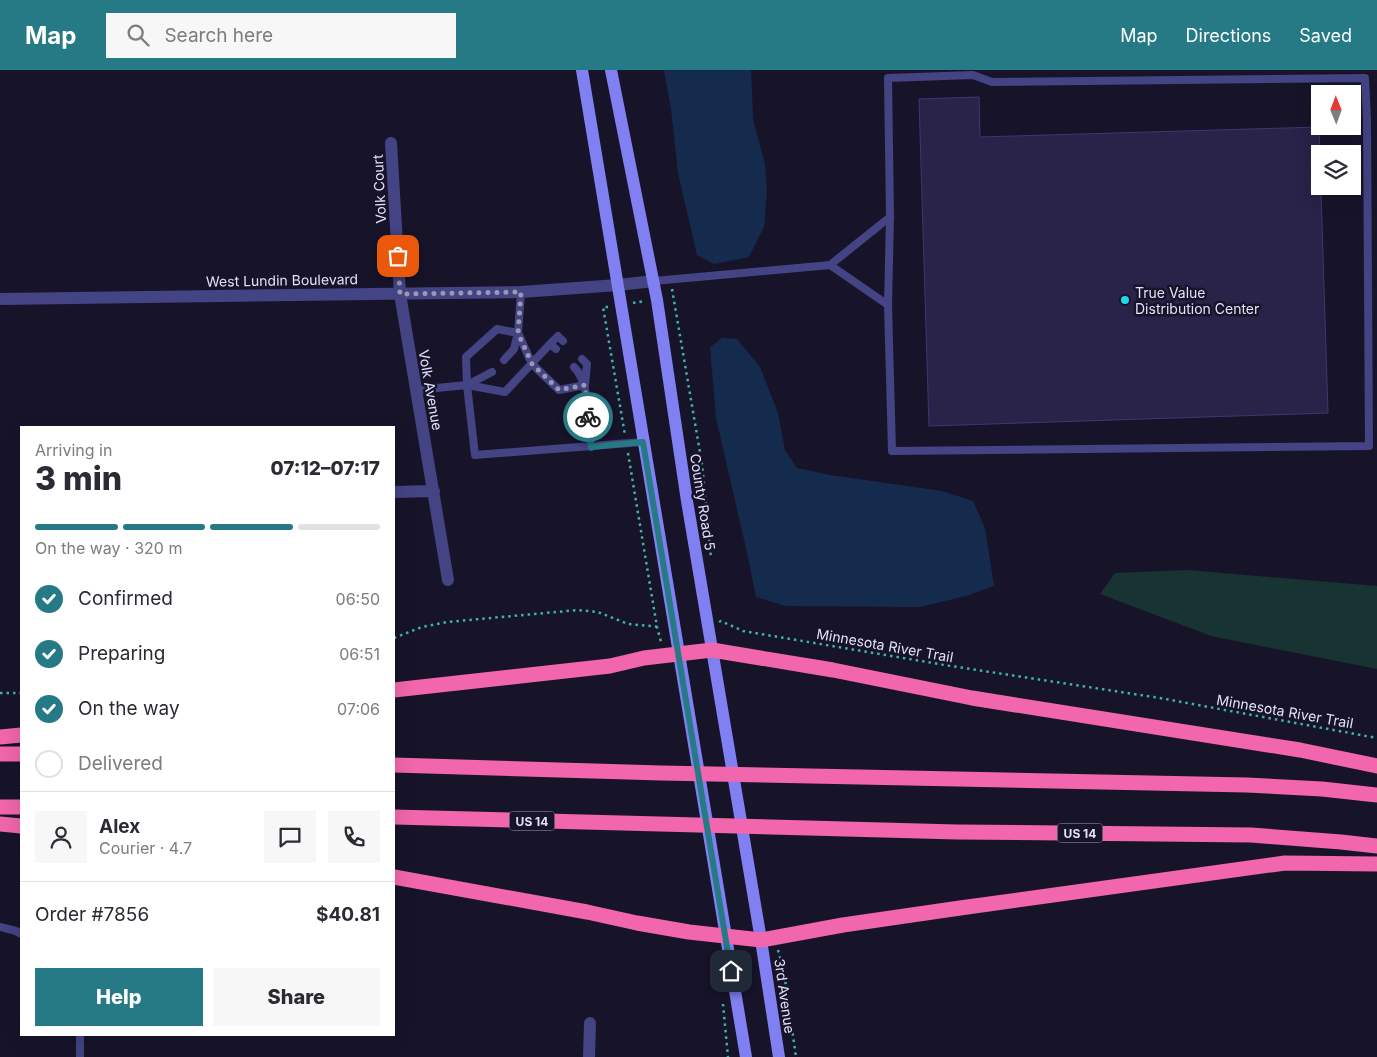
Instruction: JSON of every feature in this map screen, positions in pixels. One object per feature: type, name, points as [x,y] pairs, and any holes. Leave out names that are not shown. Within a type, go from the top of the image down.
[{"type":"highway","points":[[395,690],[610,666],[644,658],[712,650],[833,670],[972,698],[1300,750],[1377,766]]},
{"type":"highway","points":[[0,737],[20,735]]},
{"type":"highway","points":[[0,754],[20,754]]},
{"type":"highway","points":[[395,764],[779,776],[1247,785],[1322,789],[1377,795]]},
{"type":"highway","points":[[0,806],[20,807]]},
{"type":"highway","name":"US 14","points":[[395,817],[957,832],[1251,836],[1377,846]]},
{"type":"highway","points":[[0,824],[20,826]]},
{"type":"highway","points":[[395,877],[588,912],[637,923],[726,936],[768,939],[843,925],[1285,863],[1377,864]]},
{"type":"street","points":[[582,70],[746,1057]]},
{"type":"street","name":"County Road 5","points":[[610,70],[654,281],[687,501],[712,650],[768,939]]},
{"type":"street","name":"Volk Court","points":[[391,143],[400,294]]},
{"type":"street","name":"West Lundin Boulevard","points":[[0,299],[521,292],[654,281]]},
{"type":"street","name":"Volk Avenue","points":[[400,294],[448,580]]},
{"type":"street","points":[[395,492],[434,491]]},
{"type":"street","name":"3rd Avenue","points":[[768,939],[779,1057]]},
{"type":"street","points":[[589,1057],[590,1024]]},
{"type":"lane","points":[[973,75],[992,82],[1366,78],[1369,446],[892,452],[888,305],[890,217],[888,78],[973,75]]},
{"type":"lane","points":[[654,281],[830,265],[890,217]]},
{"type":"lane","points":[[830,265],[888,305]]},
{"type":"lane","points":[[504,360],[514,349],[518,333],[521,292]]},
{"type":"lane","points":[[518,333],[497,329],[466,357],[467,385],[475,455],[643,442]]},
{"type":"lane","points":[[518,333],[532,364],[559,390],[585,385]]},
{"type":"lane","points":[[416,390],[467,385],[505,392],[532,364],[553,346],[558,336],[563,341]]},
{"type":"lane","points":[[582,359],[587,364],[585,385],[591,447]]},
{"type":"lane","points":[[574,368],[579,372],[585,385]]},
{"type":"lane","points":[[467,385],[492,372]]},
{"type":"lane","points":[[0,927],[20,933]]},
{"type":"lane","points":[[80,1036],[80,1057]]},
{"type":"path","points":[[670,279],[702,464],[711,560]]},
{"type":"path","points":[[395,638],[422,627],[447,622],[578,610],[598,612],[628,624],[674,628]]},
{"type":"path","points":[[720,613],[722,629]]},
{"type":"path","points":[[708,624],[721,621]]},
{"type":"path","name":"Minnesota River Trail","points":[[721,621],[743,631],[951,666],[1160,698],[1377,738]]},
{"type":"path","points":[[0,693],[20,693]]},
{"type":"path","points":[[768,939],[784,972],[796,1057]]},
{"type":"green space","points":[[1187,570],[1377,586],[1377,669],[1211,636],[1100,594],[1115,573]]},
{"type":"water","points":[[664,70],[751,70],[753,119],[765,164],[767,192],[764,227],[749,257],[714,264],[697,255],[678,173],[671,109]]},
{"type":"water","points":[[722,338],[737,339],[760,367],[778,413],[785,450],[797,468],[830,475],[942,491],[973,501],[985,528],[994,586],[966,596],[920,607],[785,606],[756,597],[716,418],[710,347]]},
{"type":"building","name":"True Value Distribution Center","points":[[979,97],[980,137],[1311,127],[1311,135],[1319,135],[1320,145],[1311,145],[1311,195],[1321,195],[1328,413],[929,426],[919,99]]},
{"type":"way so far","points":[[398,256],[400,294],[521,292],[518,333],[532,364],[559,390],[585,385],[588,417]]},
{"type":"place","name":"True Value Distribution Center","points":[[1125,300]]},
{"type":"route","points":[[588,417],[591,447],[643,442],[731,971]]}]
